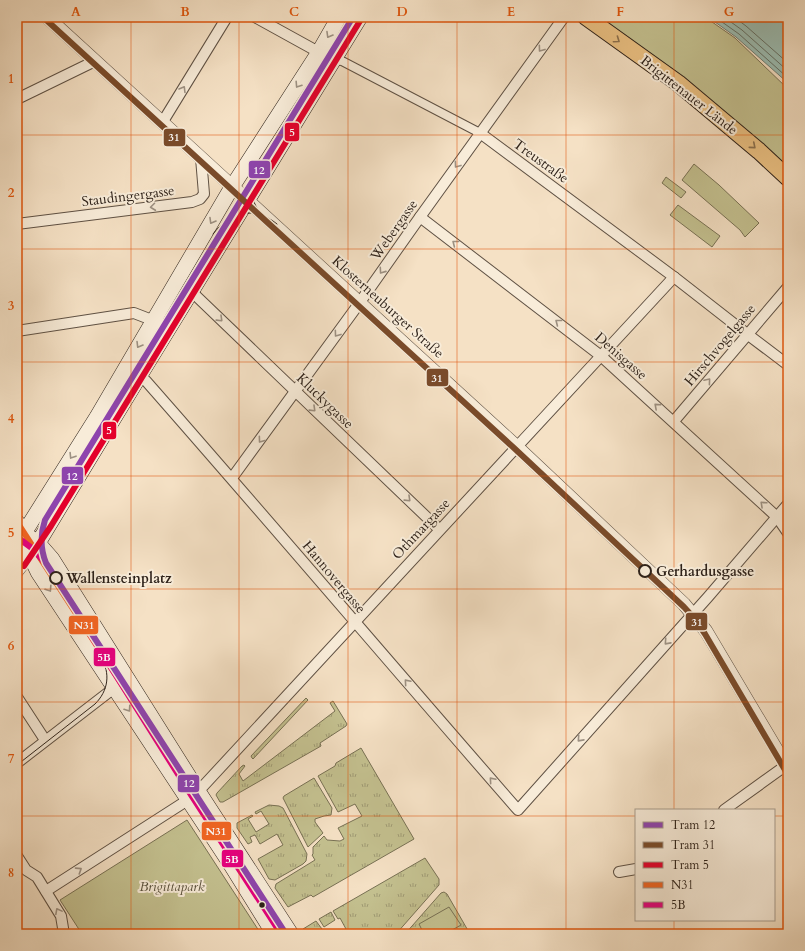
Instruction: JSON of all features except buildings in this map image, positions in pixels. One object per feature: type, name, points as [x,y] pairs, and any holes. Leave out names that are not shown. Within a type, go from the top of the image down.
[{"type":"main road","points":[[274,934],[126,677],[52,559],[34,549],[19,533],[97,417],[232,187],[319,52],[339,17]]},
{"type":"main road","points":[[292,934],[193,795],[114,688],[38,572],[34,549],[360,17]]},
{"type":"main road","name":"Brigittenauer Lände","points":[[586,17],[678,83],[759,151],[788,178]]},
{"type":"street","name":"Klosterneuburger Straße","points":[[47,17],[516,446],[693,613],[706,631],[787,766]]},
{"type":"street","points":[[162,123],[227,17]]},
{"type":"street","name":"Treustraße","points":[[255,17],[333,60],[342,61],[480,133],[674,277],[788,365]]},
{"type":"street","name":"Webergasse","points":[[232,478],[360,303],[564,17]]},
{"type":"street","points":[[17,99],[96,61]]},
{"type":"street","name":"Staudingergasse","points":[[17,224],[192,202],[200,199],[204,194],[201,158]]},
{"type":"street","name":"Denisgasse","points":[[420,217],[601,356],[674,421],[777,517],[788,533]]},
{"type":"street","name":"Othmargasse","points":[[46,891],[193,795],[674,277]]},
{"type":"street","name":"Hirschvogelgasse","points":[[674,421],[788,287]]},
{"type":"street","name":"Kluckygasse","points":[[192,292],[440,529]]},
{"type":"street","points":[[17,331],[134,312],[170,327]]},
{"type":"street","name":"Hannovergasse","points":[[125,368],[140,375],[232,478],[354,622],[518,810],[693,613]]},
{"type":"street","points":[[693,613],[788,504]]},
{"type":"street","points":[[17,571],[34,549]]},
{"type":"street","points":[[17,763],[114,688],[126,677]]},
{"type":"street","points":[[17,697],[45,740]]},
{"type":"street","points":[[725,809],[787,766]]},
{"type":"street","points":[[17,856],[26,870],[37,877],[46,891],[61,916],[64,934]]},
{"type":"street","points":[[619,872],[635,869]]},
{"type":"green space","points":[[599,17],[705,17],[735,38],[788,89],[788,170]]},
{"type":"green space","points":[[694,164],[719,185],[759,223],[745,237],[740,230],[682,180]]},
{"type":"green space","points":[[666,177],[686,192],[681,198],[662,183]]},
{"type":"green space","points":[[678,205],[720,236],[712,247],[670,215]]},
{"type":"green space","points":[[306,698],[308,700],[253,759],[251,756]]},
{"type":"green space","points":[[333,701],[347,724],[346,726],[320,743],[321,746],[223,802],[220,802],[216,795],[217,793],[242,766],[245,766],[239,774],[243,781],[335,711],[330,703]]},
{"type":"green space","points":[[361,748],[414,839],[313,897],[311,895],[288,907],[275,888],[276,884],[315,860],[312,855],[313,847],[324,836],[327,840],[340,841],[344,839],[338,828],[362,816],[355,804],[338,812],[318,776]]},
{"type":"green space","points":[[314,778],[332,808],[331,815],[315,819],[315,822],[323,833],[308,847],[283,798]]},
{"type":"green space","points":[[269,805],[283,808],[307,854],[306,861],[303,864],[275,880],[269,879],[258,859],[283,845],[277,834],[260,844],[255,835],[250,837],[252,842],[248,844],[237,828],[237,823],[252,815],[253,816],[248,819],[256,832],[269,824],[261,811],[256,814],[255,812]]},
{"type":"green space","name":"Brigittapark","points":[[187,820],[261,934],[82,934],[60,900]]},
{"type":"green space","points":[[425,858],[439,879],[439,885],[396,934],[337,934],[346,929],[340,918],[338,919],[333,911]]},
{"type":"green space","points":[[444,892],[447,894],[470,934],[405,934],[441,893]]},
{"type":"green space","points":[[449,907],[461,925],[445,934],[424,934],[419,924]]},
{"type":"green space","points":[[331,912],[335,920],[324,927],[319,919]]},
{"type":"green space","points":[[316,921],[322,929],[320,930],[322,934],[306,934],[303,929]]},
{"type":"water","points":[[708,17],[788,17],[788,83],[736,37]]},
{"type":"tram line","name":"31","points":[[43,17],[514,448],[684,607],[695,619],[705,634],[788,775]]},
{"type":"tram line","name":"12","points":[[286,934],[46,563],[42,547],[42,531],[45,520],[353,17]]},
{"type":"tram line","name":"5","points":[[24,566],[51,526],[360,21]]},
{"type":"tram line","points":[[254,167],[250,181],[251,193],[255,205],[263,217]]},
{"type":"tram line","points":[[213,234],[227,220],[243,214],[260,214],[277,224]]},
{"type":"tram line","points":[[17,518],[46,563]]},
{"type":"tram line","points":[[17,765],[95,704],[103,694],[107,682],[107,676],[101,657]]},
{"type":"transit line","name":"N31","points":[[17,522],[283,934]]},
{"type":"transit line","name":"5B","points":[[17,537],[33,549],[46,564],[191,795],[281,934]]},
{"type":"place","name":"Gerhardusgasse","points":[[645,571]]},
{"type":"place","name":"Wallensteinplatz","points":[[56,578]]}]
